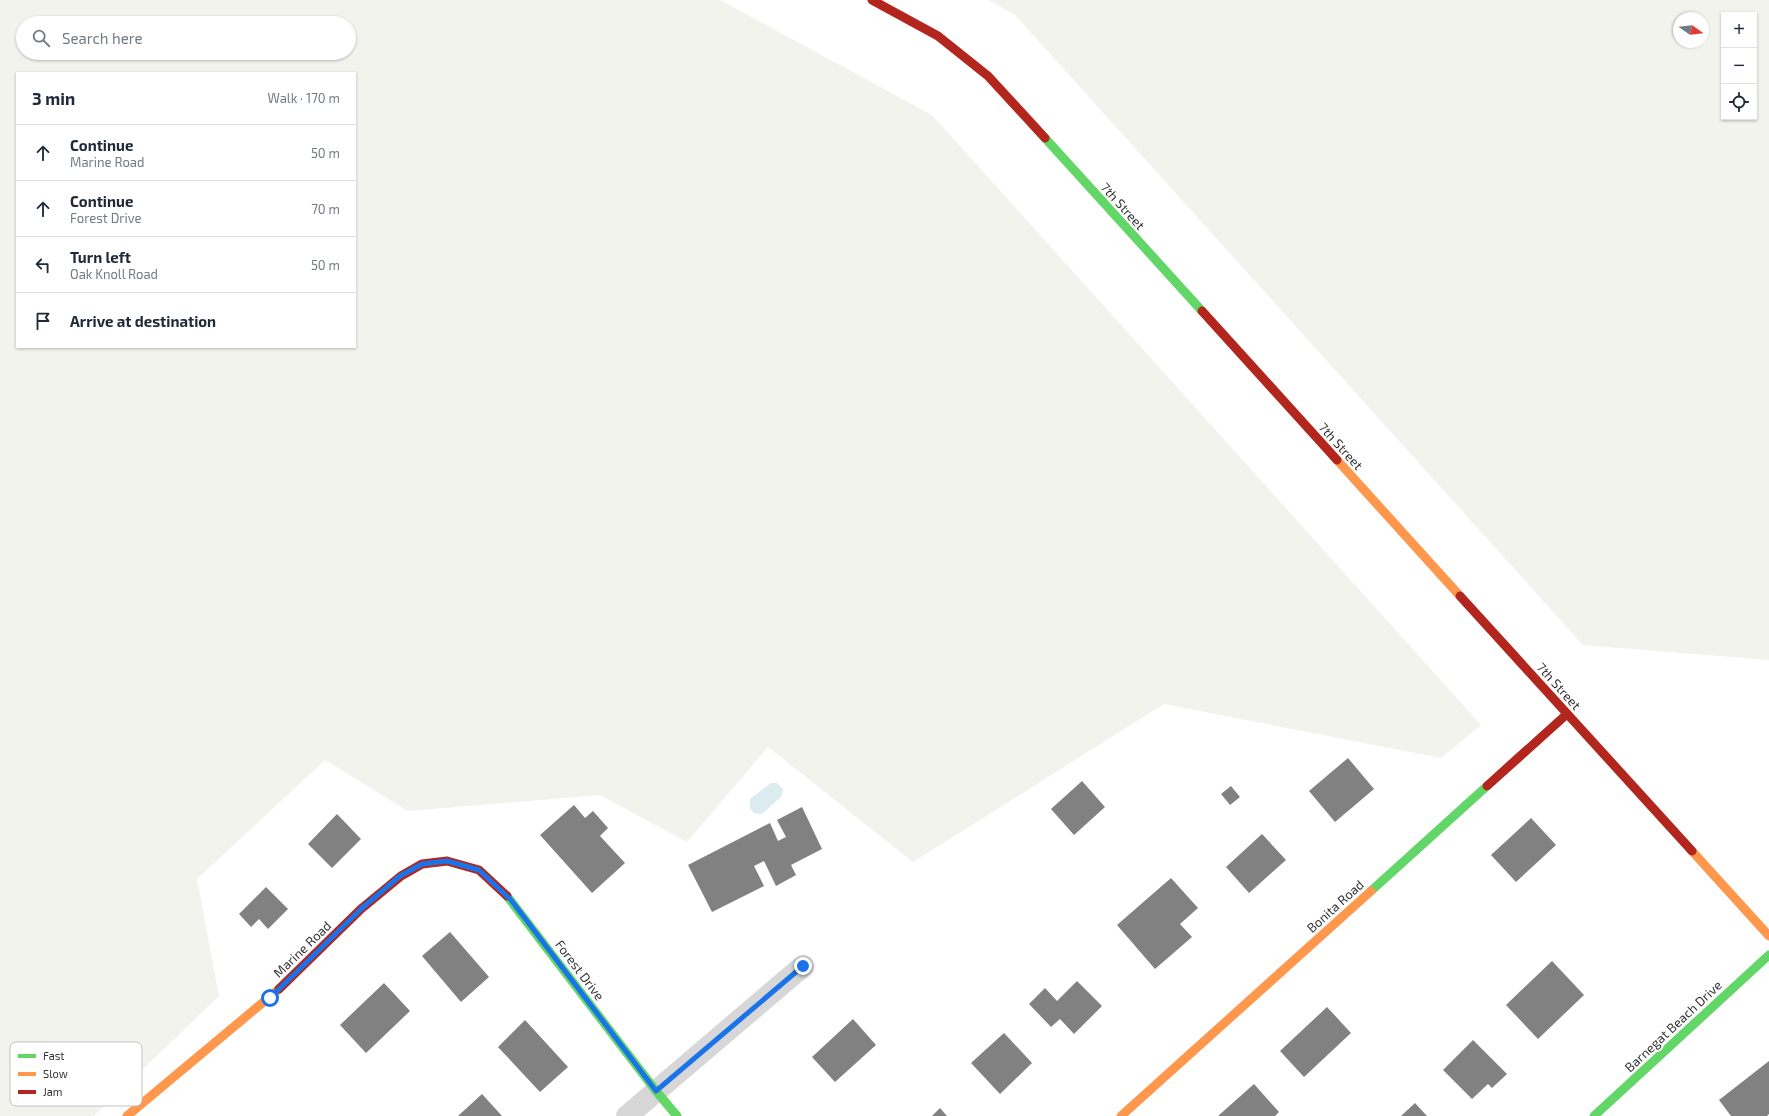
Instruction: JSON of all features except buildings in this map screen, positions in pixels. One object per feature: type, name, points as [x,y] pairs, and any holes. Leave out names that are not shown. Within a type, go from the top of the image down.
[{"type":"street","name":"7th Street","points":[[872,0],[938,36],[988,76],[1769,936]]},
{"type":"street","name":"Bonita Road","points":[[1120,1116],[1567,714]]},
{"type":"street","name":"Forest Drive","points":[[447,861],[479,870],[511,900],[656,1091],[677,1116]]},
{"type":"street","name":"Marine Road","points":[[142,1104],[270,998],[361,909],[400,876],[422,864],[447,861]]},
{"type":"street","name":"Barnegat Beach Drive","points":[[1594,1116],[1769,955]]},
{"type":"street","points":[[627,1116],[803,966]]},
{"type":"street","name":"Marine Road","points":[[127,1116],[139,1106]]},
{"type":"shaded area","points":[[0,0],[720,0],[932,115],[1481,725],[1441,758],[1164,704],[913,862],[768,747],[687,842],[600,795],[408,811],[325,760],[197,879],[219,996],[142,1070],[142,1042],[10,1042],[10,1106],[104,1106],[94,1116],[0,1116]]},
{"type":"shaded area","points":[[988,0],[1769,0],[1769,660],[1583,645],[1015,15]]},
{"type":"shaded area","points":[[771,783],[777,783],[783,789],[781,797],[762,814],[754,813],[750,808],[750,799]]},
{"type":"traffic: fast","points":[[1045,138],[1202,311]]},
{"type":"traffic: fast","points":[[1371,891],[1487,786]]},
{"type":"traffic: fast","points":[[507,896],[656,1091],[677,1116]]},
{"type":"traffic: fast","points":[[1594,1116],[1769,955]]},
{"type":"traffic: slow","points":[[1337,460],[1460,596]]},
{"type":"traffic: slow","points":[[1692,851],[1769,936]]},
{"type":"traffic: slow","points":[[1121,1116],[1371,891]]},
{"type":"traffic: slow","points":[[142,1103],[279,989]]},
{"type":"traffic: slow","points":[[127,1116],[139,1106]]},
{"type":"traffic: jam","points":[[872,0],[938,36],[988,76],[1045,138]]},
{"type":"traffic: jam","points":[[1202,311],[1337,460]]},
{"type":"traffic: jam","points":[[1460,596],[1692,851]]},
{"type":"traffic: jam","points":[[1487,786],[1567,714]]},
{"type":"traffic: jam","points":[[279,989],[361,909],[401,876],[422,864],[447,861],[479,870],[507,896]]},
{"type":"route","points":[[270,998],[361,909],[400,876],[422,864],[447,861],[479,870],[511,900],[656,1091],[803,966]]}]
